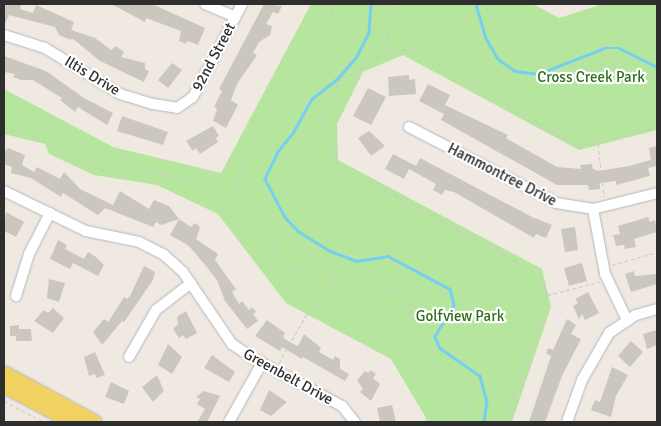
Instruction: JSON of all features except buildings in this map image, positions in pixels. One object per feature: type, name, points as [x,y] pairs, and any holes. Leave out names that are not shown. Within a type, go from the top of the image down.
[{"type":"main road","points":[[4,373],[95,422]]},
{"type":"main road","points":[[4,386],[72,422]]},
{"type":"street","points":[[205,4],[235,17]]},
{"type":"street","name":"92nd Street","points":[[183,107],[193,97],[242,4]]},
{"type":"street","name":"Iltis Drive","points":[[4,34],[45,48],[120,94],[153,104],[183,107]]},
{"type":"street","name":"Hammontree Drive","points":[[409,127],[542,198],[567,206],[593,209],[657,193]]},
{"type":"street","name":"Greenbelt Drive","points":[[4,191],[86,231],[125,238],[152,247],[174,263],[190,283],[224,334],[243,352],[342,406],[355,422]]},
{"type":"street","points":[[593,209],[598,250],[608,279],[627,320]]},
{"type":"street","points":[[16,296],[29,254],[50,213]]},
{"type":"street","points":[[130,357],[156,310],[190,283]]},
{"type":"street","points":[[567,422],[582,380],[599,346],[627,320],[657,309]]},
{"type":"street","points":[[229,422],[262,363]]},
{"type":"path","points":[[227,209],[253,140],[272,103],[294,74],[316,58],[322,48],[331,24],[332,4]]},
{"type":"path","points":[[389,51],[387,36],[396,4]]},
{"type":"path","points":[[504,422],[546,295],[540,274],[335,163],[333,137],[322,120],[322,110],[337,82],[389,51],[408,49],[434,60],[579,146],[598,143],[657,126]]},
{"type":"path","points":[[4,132],[18,129],[26,132],[107,172],[144,170],[193,180],[227,209],[244,228],[272,234],[275,237],[276,256],[283,267],[296,271],[315,270],[336,274],[388,289],[408,302],[411,311],[404,325],[404,334],[423,368],[462,390],[467,407],[459,422]]},
{"type":"path","points":[[598,143],[604,207]]},
{"type":"path","points":[[610,265],[657,252]]},
{"type":"path","points":[[276,371],[306,315],[330,295],[336,274]]},
{"type":"path","points":[[546,295],[608,279]]},
{"type":"path","points":[[4,401],[44,422]]},
{"type":"green space","name":"Golfview Park","points":[[311,4],[533,4],[559,18],[603,4],[657,4],[657,130],[579,150],[403,55],[363,72],[337,124],[338,160],[542,269],[551,307],[512,422],[425,422],[426,418],[391,359],[286,303],[218,214],[157,185],[94,175],[49,154],[45,144],[4,134],[4,89],[113,147],[221,173]]},
{"type":"waterway","points":[[371,4],[369,33],[356,58],[338,79],[312,99],[294,132],[278,152],[265,179],[285,217],[298,231],[328,250],[357,261],[388,256],[450,289],[454,305],[435,337],[440,348],[480,376],[487,402],[484,422]]},
{"type":"waterway","points":[[476,4],[486,38],[498,59],[515,71],[538,74],[604,48],[619,48],[657,67]]},
{"type":"park label","name":"Cross Creek Park","points":[[591,78]]}]
